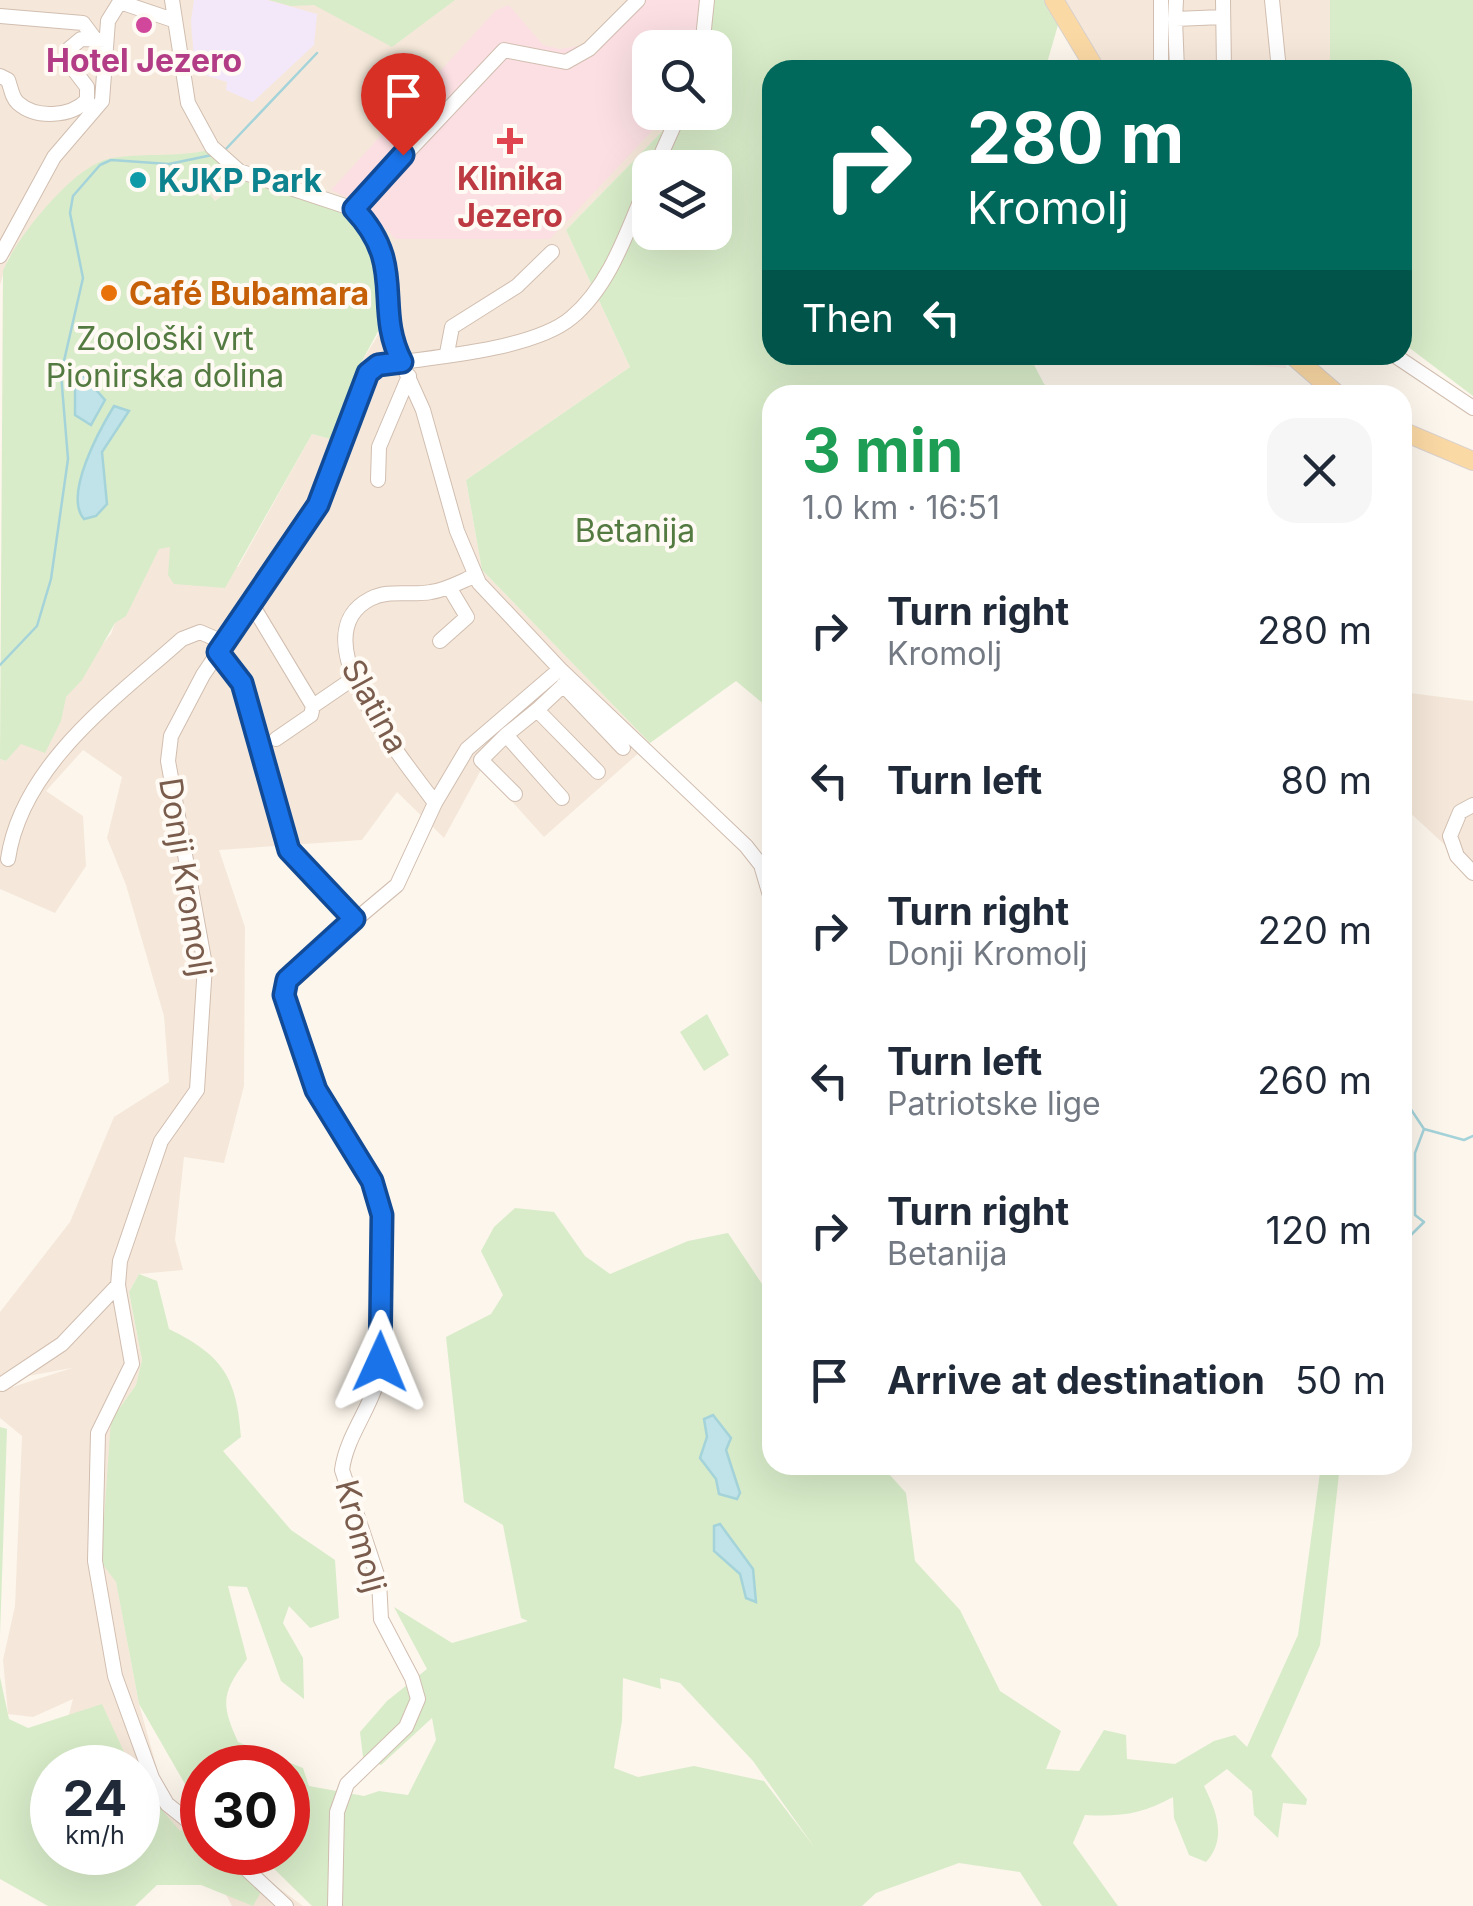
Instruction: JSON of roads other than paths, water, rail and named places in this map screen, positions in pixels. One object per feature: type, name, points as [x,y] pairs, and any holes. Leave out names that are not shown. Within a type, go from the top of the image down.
[{"type":"main road","points":[[1054,0],[1090,60]]},
{"type":"main road","points":[[1304,365],[1326,385]]},
{"type":"main road","points":[[1412,435],[1473,461]]},
{"type":"street","points":[[172,0],[188,103],[217,153],[239,171],[354,209],[381,244],[390,278],[392,341],[409,376],[474,576],[623,748]]},
{"type":"street","points":[[354,209],[504,50],[566,62],[590,49],[638,0]]},
{"type":"street","points":[[704,30],[707,0]]},
{"type":"street","points":[[1161,0],[1161,60]]},
{"type":"street","points":[[1176,0],[1177,60]]},
{"type":"street","points":[[1223,0],[1224,60]]},
{"type":"street","points":[[1272,0],[1278,60]]},
{"type":"street","points":[[0,256],[54,157],[102,101],[100,40],[120,1],[173,20]]},
{"type":"street","points":[[0,16],[84,23],[100,40]]},
{"type":"street","points":[[1175,18],[1223,16]]},
{"type":"street","points":[[0,76],[8,80],[14,100],[22,106],[58,114],[72,111],[87,100],[88,87],[71,66],[69,49],[81,39],[100,40]]},
{"type":"street","points":[[402,362],[535,336],[568,321],[614,260],[632,219]]},
{"type":"street","points":[[447,354],[452,328],[517,286],[552,252]]},
{"type":"street","name":"Donji Kromolj","points":[[180,1814],[167,1804],[152,1778],[116,1676],[95,1561],[98,1433],[132,1364],[118,1285],[132,1217],[161,1141],[197,1090],[205,965],[168,761],[179,716],[220,647],[318,505],[368,373],[378,365],[402,362]]},
{"type":"street","points":[[1409,365],[1473,408]]},
{"type":"street","points":[[378,480],[379,447],[409,376]]},
{"type":"street","name":"Slatina","points":[[435,803],[386,734],[354,678],[343,638],[360,607],[385,594],[449,587],[474,576]]},
{"type":"street","points":[[440,641],[467,617],[449,587]]},
{"type":"street","points":[[251,604],[313,706]]},
{"type":"street","points":[[8,858],[18,824],[59,753],[182,639],[200,632],[220,647],[242,683],[289,850],[354,919]]},
{"type":"street","points":[[276,739],[311,715],[313,706],[354,678]]},
{"type":"street","points":[[514,794],[481,760],[537,710],[564,678]]},
{"type":"street","points":[[564,678],[746,846],[762,868]]},
{"type":"street","name":"Kromolj","points":[[335,1906],[337,1812],[347,1784],[406,1727],[418,1699],[412,1678],[381,1619],[379,1581],[342,1470],[344,1452],[377,1384],[382,1215],[372,1181],[316,1090],[284,995],[287,980],[397,885],[435,803],[466,750],[564,678]]},
{"type":"street","points":[[537,710],[598,772]]},
{"type":"street","points":[[506,735],[562,798]]},
{"type":"street","points":[[1473,805],[1460,812],[1450,836],[1457,856],[1473,873]]},
{"type":"street","points":[[2,1384],[62,1344],[118,1285]]},
{"type":"street","points":[[253,1875],[286,1906]]},
{"type":"water","points":[[75,374],[82,374],[105,400],[91,425],[75,415]]},
{"type":"water","points":[[114,406],[129,411],[102,452],[107,504],[96,516],[84,519],[79,508],[81,479]]},
{"type":"water","points":[[713,1415],[731,1438],[726,1450],[740,1493],[737,1499],[719,1494],[716,1479],[700,1458],[707,1437],[704,1419]]},
{"type":"water","points":[[720,1524],[753,1569],[756,1602],[746,1598],[740,1574],[714,1551],[714,1526]]},
{"type":"waterway","points":[[224,151],[317,53]]},
{"type":"waterway","points":[[0,665],[37,626],[51,579],[68,459],[61,374],[83,278],[70,213],[73,196],[100,165],[111,160],[169,164],[212,155]]},
{"type":"waterway","points":[[1412,1111],[1424,1129],[1415,1153],[1415,1215],[1424,1222],[1412,1234]]},
{"type":"waterway","points":[[1424,1129],[1464,1140],[1473,1136]]},
{"type":"place","name":"Hotel Jezero","points":[[144,25]]},
{"type":"place","name":"Klinika Jezero","points":[[510,141]]},
{"type":"place","name":"KJKP Park","points":[[138,180]]},
{"type":"place","name":"Café Bubamara","points":[[109,293]]},
{"type":"park label","name":"Zoološki vrt Pionirska dolina","points":[[165,356]]},
{"type":"park label","name":"Betanija","points":[[635,530]]}]
